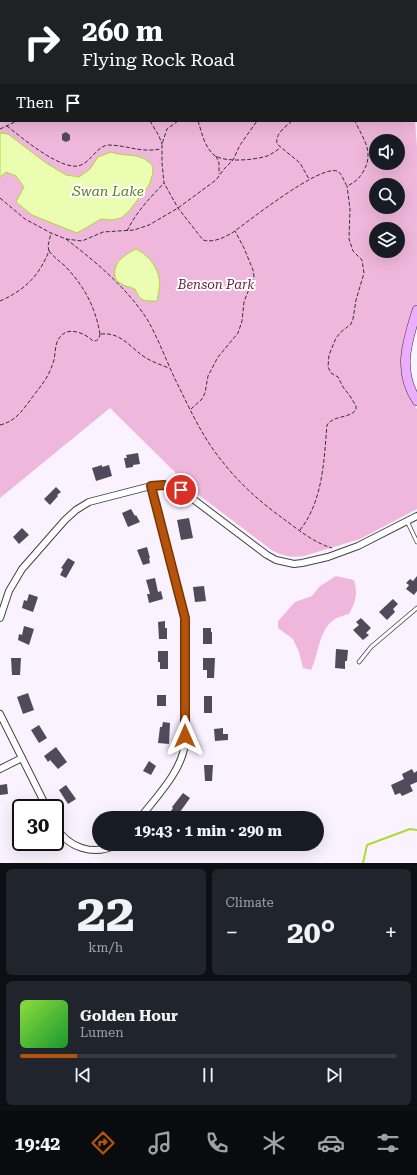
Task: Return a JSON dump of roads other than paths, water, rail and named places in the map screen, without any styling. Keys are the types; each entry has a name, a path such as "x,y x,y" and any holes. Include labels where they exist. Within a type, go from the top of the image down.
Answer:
{"street":[{"path":"417,310 408,342 405,364 407,380 417,402"},
{"path":"0,618 9,591 17,576 28,561 70,514 89,502 151,486 164,485 181,490 267,555 285,562 302,563 345,551 417,516"},
{"path":"145,811 177,768 182,757 185,743 185,618 151,486"},
{"path":"0,714 42,799"},
{"path":"0,769 22,758"},
{"path":"64,837 78,847 92,850"}],"lane":[{"path":"407,521 417,542"},
{"path":"360,662 371,647 417,608"}],"water":[{"name":"Swan Lake","path":"0,133 8,134 46,163 66,175 79,177 90,169 98,157 111,152 142,158 152,165 153,173 149,185 129,211 121,218 112,220 101,219 77,233 32,215 16,202 24,187 16,176 6,172 0,177"},
{"path":"136,249 151,261 156,269 160,281 157,301 141,299 135,289 125,286 116,279 115,270 118,262 128,253"}],"waterway":[{"path":"363,863 367,845 410,829 417,830"}],"park label":[{"name":"Benson Park","path":"216,284"}]}
